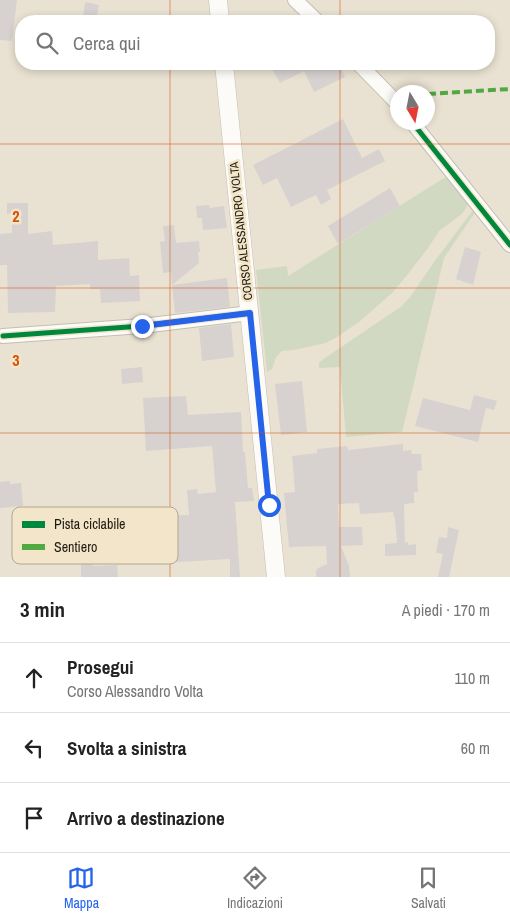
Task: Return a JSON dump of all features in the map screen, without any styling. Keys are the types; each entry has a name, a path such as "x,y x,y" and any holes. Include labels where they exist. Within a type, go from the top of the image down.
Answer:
{"main road":[{"path":"218,0 219,15"},
{"name":"CORSO ALESSANDRO VOLTA","path":"225,70 276,577"}],"street":[{"path":"295,0 311,15"},
{"path":"365,70 390,96"},
{"path":"418,130 510,246"},
{"path":"3,336 142,326 250,313"}],"green space":[{"path":"449,175 469,203 462,214 439,231 428,248 392,293 359,322 326,343 282,351 276,357 272,369 267,372 256,270 287,266 288,276"},
{"path":"474,209 476,211 444,258 402,432 346,437 340,367 319,368 319,363 402,306"}],"building":[{"path":"0,0 17,0 12,41 0,40"},
{"path":"85,2 99,5 97,15 83,15"},
{"path":"272,70 342,70 345,77 314,92 304,71 280,83"},
{"path":"343,119 362,158 379,149 385,161 327,190 331,199 321,205 316,195 291,207 277,178 263,185 253,165"},
{"path":"390,188 400,206 338,244 328,226"},
{"path":"7,203 28,203 28,234 52,231 53,245 98,241 98,260 129,258 130,276 139,275 140,301 101,303 100,289 90,289 90,284 56,286 55,312 8,313 7,265 0,265 0,234 12,233 12,213 7,214"},
{"path":"209,205 210,208 224,206 227,228 203,230 202,218 197,218 196,206"},
{"path":"174,225 176,243 199,241 200,252 198,252 199,263 172,285 171,272 163,273 160,242 165,241 163,226"},
{"path":"465,247 481,252 473,285 456,279"},
{"path":"227,278 230,307 175,313 172,285"},
{"path":"231,324 234,357 202,361 199,328"},
{"path":"142,367 143,382 122,384 121,369"},
{"path":"302,381 307,432 281,435 275,384"},
{"path":"474,395 497,401 494,410 486,408 478,442 415,426 423,398 470,410"},
{"path":"186,396 188,415 241,412 243,452 245,452 248,488 252,488 254,501 235,502 240,577 230,577 230,559 178,562 178,515 189,515 187,490 197,489 198,494 216,492 212,446 146,451 143,398"},
{"path":"403,444 403,451 411,450 412,454 421,454 422,470 417,471 418,492 414,492 414,503 404,504 405,543 408,542 408,545 416,544 416,555 385,556 385,544 397,543 393,512 360,514 359,503 338,504 339,527 362,527 363,545 341,546 349,566 350,577 316,577 318,568 327,564 326,546 289,547 284,493 295,492 292,456 317,453 317,449 347,446 348,450"},
{"path":"10,481 10,484 21,483 23,506 0,508 0,482"},
{"path":"448,527 459,530 449,577 438,577 443,554 436,553 439,537 447,538"},
{"path":"81,564 93,564 93,566 117,565 118,577 81,577"}],"marked path":[{"path":"435,94 510,89"}],"cycle path":[{"path":"418,130 510,245"},
{"path":"3,336 142,326 250,313"}],"route":[{"path":"142,326 250,313 269,505"}]}
